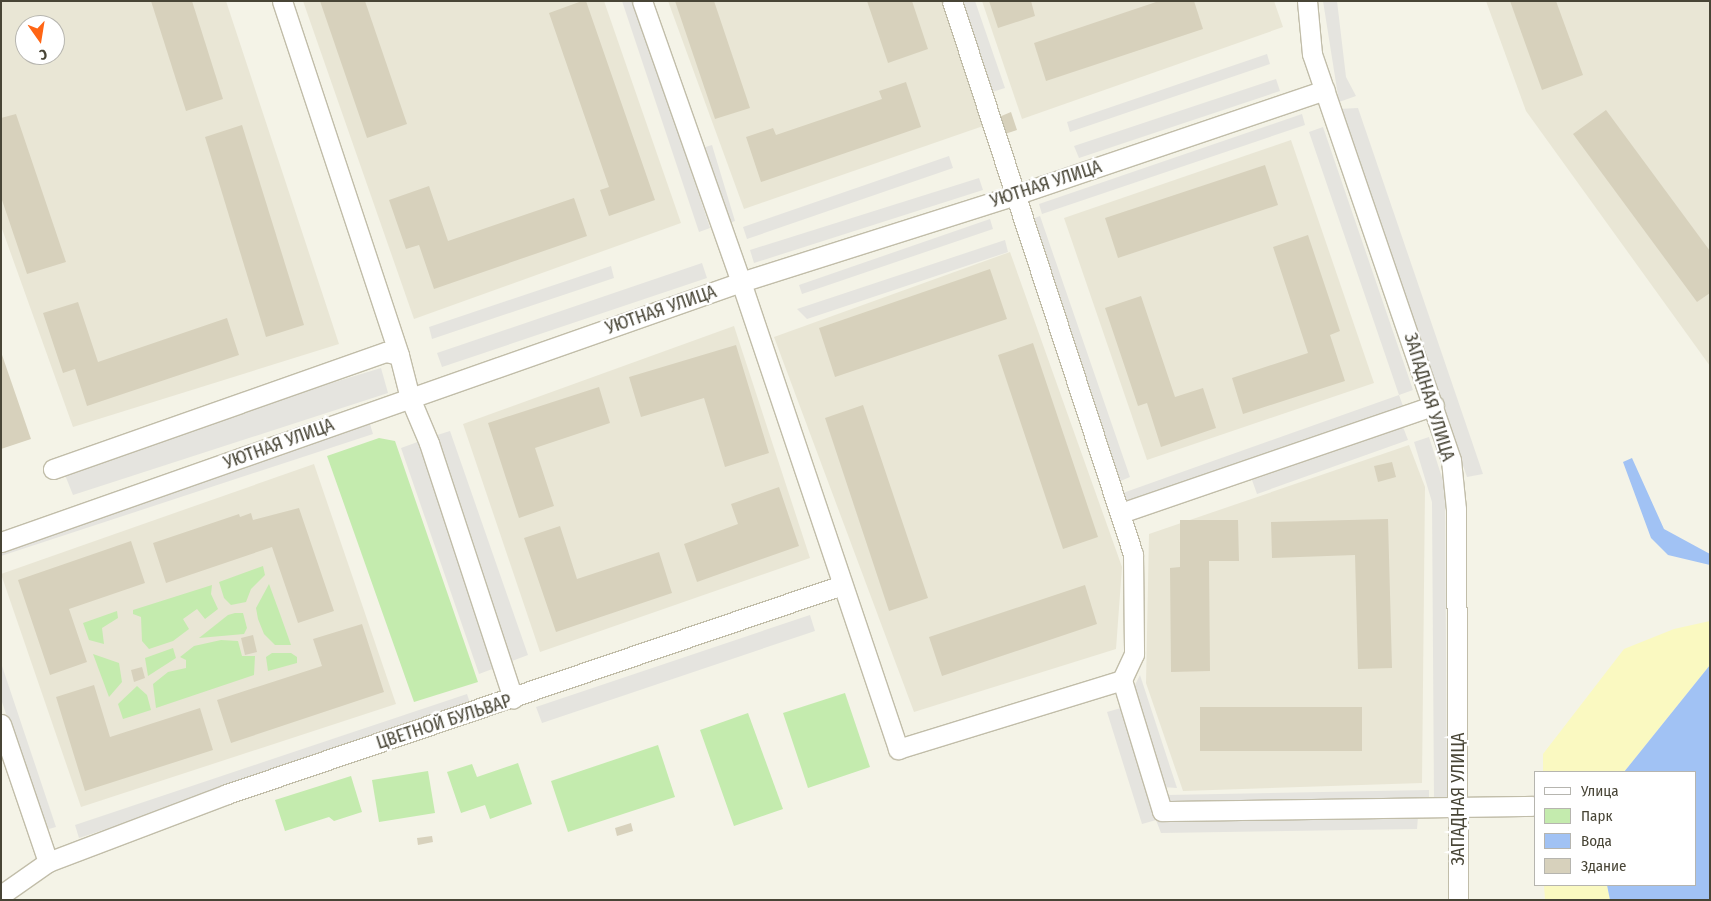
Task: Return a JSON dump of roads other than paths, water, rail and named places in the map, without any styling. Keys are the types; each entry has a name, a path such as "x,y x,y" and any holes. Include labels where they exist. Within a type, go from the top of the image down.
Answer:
{"street":[{"path":"282,1 399,355 410,398 429,442 513,699"},
{"path":"642,1 742,282 898,749 1122,680"},
{"path":"952,1 1133,554 1134,654 1122,680 1162,811 1532,806"},
{"name":"ЗАПАДНАЯ УЛИЦА","path":"1307,1 1312,54 1434,405 1451,460 1456,509 1458,900"},
{"name":"УЮТНАЯ УЛИЦА","path":"1,542 742,282 1014,195 1325,90"},
{"path":"53,469 386,352 399,355"},
{"path":"1121,513 1434,405"},
{"name":"ЦВЕТНОЙ БУЛЬВАР","path":"1,895 48,862 227,794 513,699 842,585"},
{"path":"1,724 48,862"}],"water":[{"path":"1632,458 1664,529 1710,554 1710,565 1668,555 1651,538 1623,462"},
{"path":"1710,665 1710,900 1610,900 1607,886 1696,886 1696,771 1625,771"}]}
